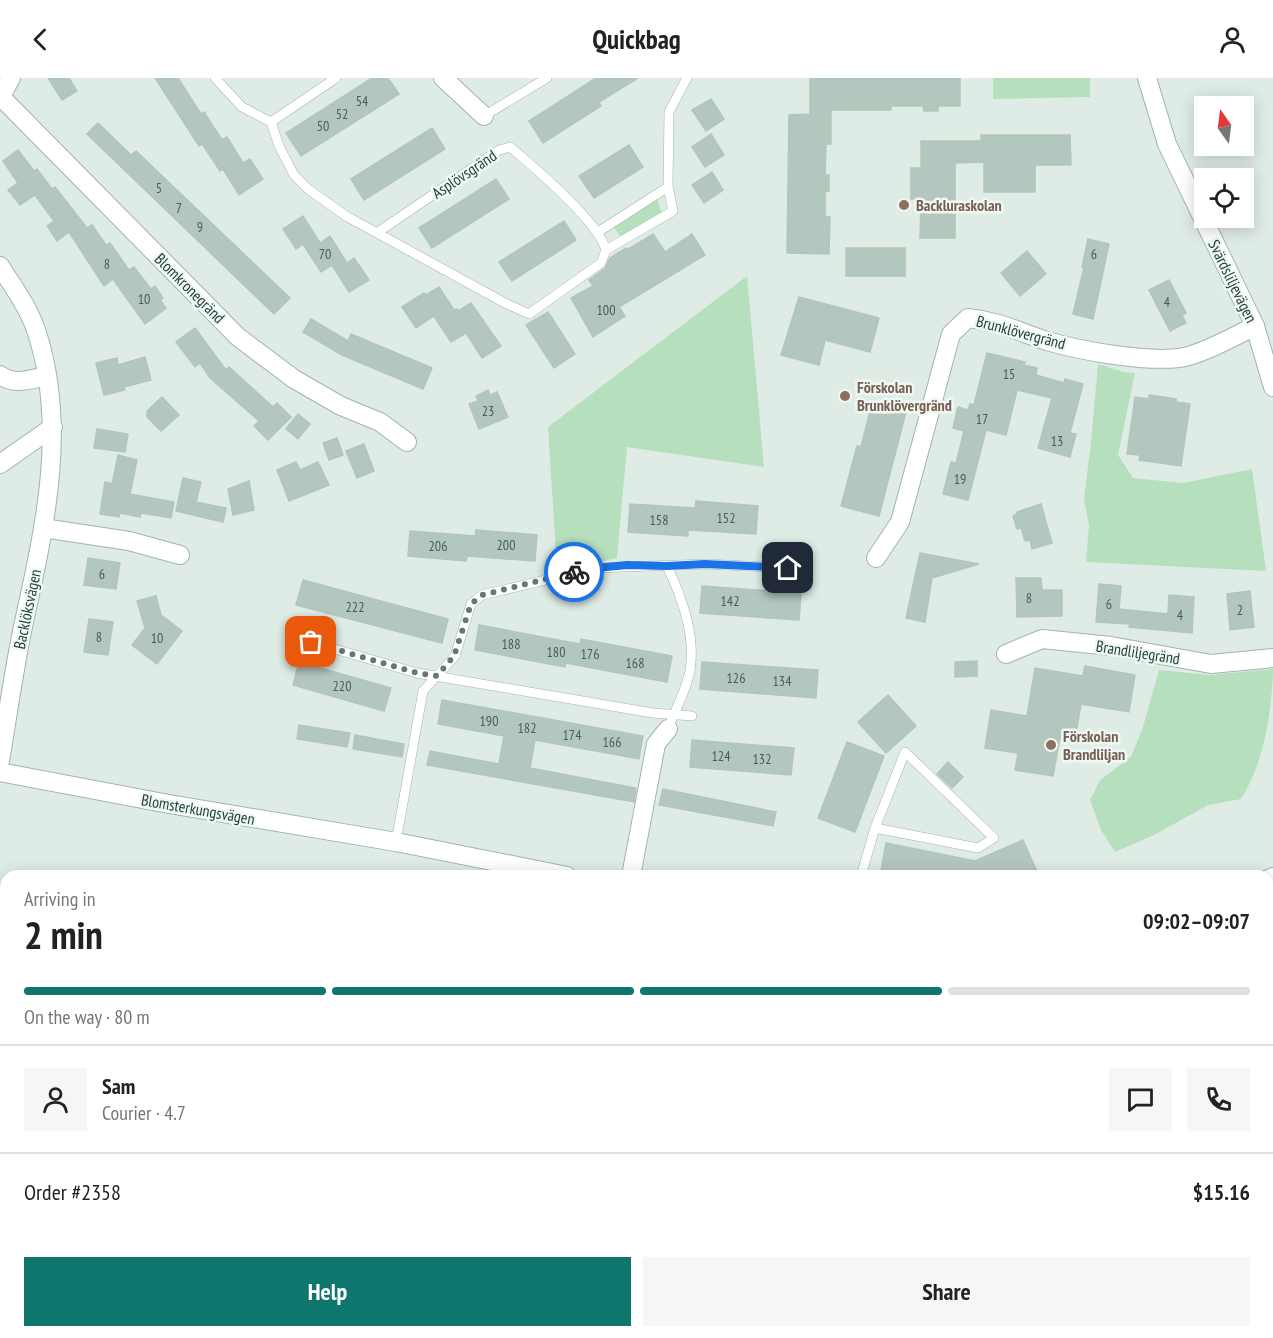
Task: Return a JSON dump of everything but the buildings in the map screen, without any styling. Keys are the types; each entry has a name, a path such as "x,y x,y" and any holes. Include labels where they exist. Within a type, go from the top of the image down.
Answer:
{"street":[{"path":"1,97 11,78"},
{"path":"443,78 484,116"},
{"name":"Svärdsliljevägen","path":"1147,78 1167,144 1255,326 1273,387"},
{"name":"Blomkronegränd","path":"1,97 238,337 294,379 341,406 380,422 407,442"},
{"name":"Backlöksvägen","path":"0,267 26,308 36,329 47,376 53,427 43,528 14,673 0,761"},
{"name":"Brunklövergränd","path":"876,558 900,522 951,334 968,318 991,320 1049,341 1126,357 1180,358 1225,342 1255,326"},
{"path":"0,375 7,381 47,376"},
{"path":"0,464 53,427"},
{"path":"43,528 129,541 180,555"},
{"name":"Brandliljegränd","path":"1006,654 1042,639 1111,646 1211,664 1273,658"},
{"path":"632,870 656,744 671,722"},
{"name":"Blomsterkungsvägen","path":"0,772 106,793 396,842 537,870"}],"lane":[{"path":"215,78 242,107 271,122 279,146 294,175 308,189 346,216 529,314 601,263 606,250 673,211 668,187 669,112 687,78"},
{"path":"271,122 336,78"},
{"path":"484,116 547,78"},
{"name":"Asplövsgränd","path":"378,232 499,150 510,147 537,169 598,232 606,250"},
{"path":"598,232 668,187"},
{"path":"396,842 423,691 454,656 471,604 482,595 596,568 627,565 705,564 788,568"},
{"path":"667,566 677,587 690,639 690,670 671,722"},
{"path":"290,636 417,673 653,713 671,722 692,716"},
{"path":"863,870 875,828 905,752 994,838 978,848 875,828"}],"green space":[{"path":"993,78 1090,78 1090,97 993,99"},
{"path":"656,195 663,217 624,241 611,224"},
{"path":"747,276 764,467 627,447 617,558 557,571 548,427"},
{"path":"1098,364 1135,373 1118,455 1133,478 1183,483 1252,469 1266,571 1086,562 1089,526 1084,499"},
{"path":"1273,669 1271,702 1261,753 1241,799 1208,805 1154,835 1115,852 1101,830 1090,800 1100,780 1131,757 1143,727 1159,670 1210,675"}],"way so far":[{"path":"311,642 417,673 437,676 454,656 471,604 482,595 574,572"}],"place":[{"name":"Backluraskolan","path":"904,205"},
{"name":"Förskolan Brunklövergränd","path":"845,396"},
{"name":"Förskolan Brandliljan","path":"1051,745"}],"route":[{"path":"574,572 627,565 705,564 788,568"}]}
